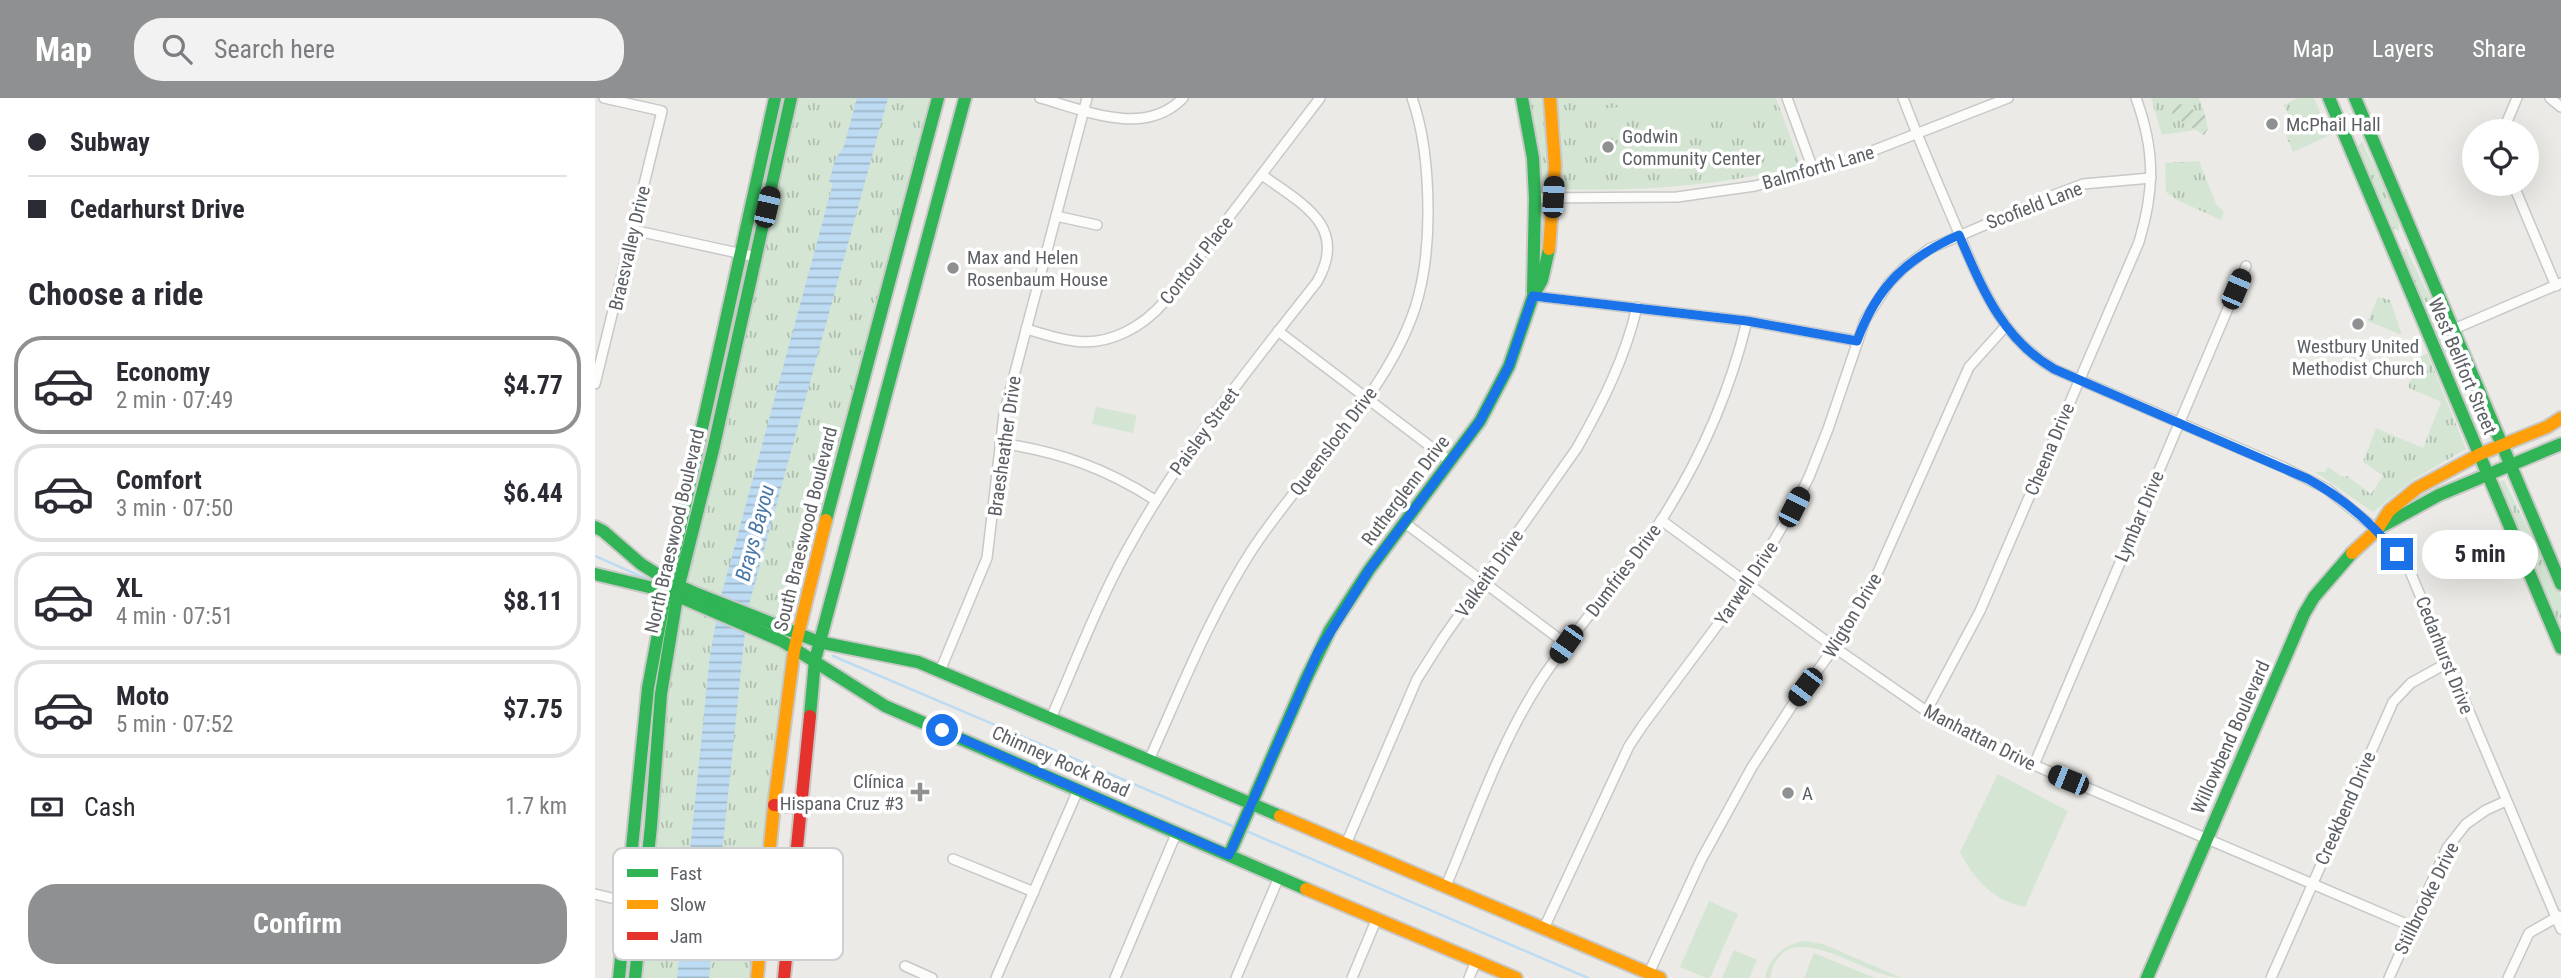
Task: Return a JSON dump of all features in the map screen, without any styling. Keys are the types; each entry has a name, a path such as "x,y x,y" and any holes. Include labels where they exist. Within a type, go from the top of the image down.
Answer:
{"main road":[{"name":"North Braeswood Boulevard","path":"648,848 673,588 706,408 775,98"},
{"name":"North Braeswood Boulevard","path":"633,848 648,688 721,412 791,98"},
{"name":"South Braeswood Boulevard","path":"770,848 794,651 938,98"},
{"path":"797,848 818,642 965,98"},
{"name":"Rutherglenn Drive","path":"1522,98 1532,158 1535,198 1533,296"},
{"name":"Rutherglenn Drive","path":"1232,849 1318,652 1348,601 1480,421 1505,375 1533,296 1542,280 1549,248 1554,134 1550,98"},
{"name":"West Bellfort Street","path":"2329,98 2561,648"},
{"name":"West Bellfort Street","path":"2355,98 2561,584"},
{"path":"2348,140 2370,131"},
{"path":"2390,244 2413,235"},
{"path":"897,255 922,261"},
{"path":"706,408 721,412"},
{"name":"Willowbend Boulevard","path":"2147,978 2304,614 2331,575 2377,530 2389,511 2417,488 2480,454 2547,427 2561,418"},
{"path":"850,428 875,435"},
{"name":"Willowbend Boulevard","path":"2377,530 2439,495 2561,444"},
{"name":"Chimney Rock Road","path":"595,527 673,588 783,636 794,651 815,660 885,706 1177,834 1232,849 1279,877 1516,978"},
{"name":"Chimney Rock Road","path":"595,574 673,588"},
{"name":"Chimney Rock Road","path":"783,636 799,633 818,642 918,662 1654,975"},
{"path":"774,805 801,807"},
{"name":"North Braeswood Boulevard","path":"619,978 621,960"},
{"name":"North Braeswood Boulevard","path":"635,978 637,960"},
{"name":"South Braeswood Boulevard","path":"757,978 759,960"},
{"path":"784,978 786,960"}],"street":[{"name":"Braesvalley Drive","path":"595,384 662,111 604,98"},
{"path":"1040,98 1114,118 1139,119 1161,114 1183,98"},
{"name":"Braesheather Drive","path":"940,671 987,558 1004,414 1087,98"},
{"name":"Contour Place","path":"1025,329 1075,341 1092,341 1121,334 1146,321 1320,98"},
{"name":"Queensloch Drive","path":"1149,760 1240,570 1273,519 1366,399 1403,336 1414,309 1426,260 1428,178 1412,98"},
{"path":"1787,98 1814,172"},
{"path":"1903,98 1959,235"},
{"name":"Balmforth Lane","path":"1535,198 1677,197 1755,186 1814,172 1917,135 2008,98"},
{"name":"Cheena Drive","path":"1926,712 1980,611 2139,242 2148,212 2151,154 2136,98"},
{"path":"2508,119 2517,98"},
{"path":"2550,98 2561,107"},
{"name":"Paisley Street","path":"1051,718 1112,579 1156,500 1207,424 1324,270 1328,246 1322,223 1262,175"},
{"name":"Scofield Lane","path":"1959,235 2083,184 2151,178"},
{"path":"2454,329 2559,284 2519,196"},
{"path":"1056,215 1097,225"},
{"path":"633,230 755,257"},
{"name":"Cedarhurst Drive","path":"1959,235 1985,295 2005,327 2040,361 2308,479 2347,503 2377,530 2409,569 2506,801 2559,916 2561,929"},
{"name":"Yarwell Drive","path":"1544,928 1629,746 1748,584 1809,477 1857,341 1875,301 1905,267 1929,249 1959,235"},
{"name":"Lymbar Drive","path":"2033,765 2246,266"},
{"path":"1533,296 1747,321 1857,341"},
{"name":"Valkeith Drive","path":"1346,844 1417,679 1577,448 1621,361 1637,307"},
{"name":"Dumfries Drive","path":"1445,886 1516,725 1541,680 1661,520 1697,457 1718,413 1739,355 1747,321"},
{"name":"Wigton Drive","path":"1654,975 1701,860 1732,802 1793,704 1835,647 1864,601 1885,560 1962,380 1979,354 2005,327"},
{"path":"1278,331 1451,462"},
{"path":"1000,443 1031,447 1080,461 1126,482 1156,500"},
{"name":"Manhattan Drive","path":"1661,520 1926,712 2033,765 2411,926"},
{"path":"1405,523 1566,644"},
{"name":"Creekbend Drive","path":"2271,978 2393,702 2411,682 2447,663"},
{"path":"996,978 1078,790"},
{"name":"Stillbrooke Drive","path":"2389,978 2447,848 2455,836 2478,815 2506,801"},
{"path":"1115,978 1177,834"},
{"path":"953,859 1034,892"},
{"path":"1236,978 1279,877"},
{"path":"595,894 613,898"},
{"path":"2508,978 2529,933 2559,916"},
{"path":"1352,978 1377,918"},
{"path":"1469,978 1476,961"},
{"path":"905,966 932,978"}],"green space":[{"path":"798,98 932,98 793,620 783,677 765,848 654,848 676,632 680,630 686,580"},
{"path":"1526,98 1543,98 1551,157 1549,180 1545,190 1540,185"},
{"path":"1556,98 1776,98 1801,166 1683,186 1562,189 1561,131"},
{"path":"1647,98 1744,98 1747,109 1742,117 1649,133"},
{"path":"2151,98 2199,98 2205,115 2169,100 2173,116 2195,130 2162,135"},
{"path":"2297,98 2314,98 2330,135 2293,152 2285,133 2295,129 2284,105"},
{"path":"2169,99 2205,115 2208,129 2204,135 2173,116"},
{"path":"1624,107 1625,128 1597,130 1595,109"},
{"path":"2362,142 2391,199 2399,231 2393,228 2357,147"},
{"path":"2199,161 2216,204 2224,212 2221,220 2175,199 2166,192 2165,163"},
{"path":"2406,249 2452,342 2489,432 2486,439 2401,254"},
{"path":"2378,297 2390,300 2402,335 2368,321"},
{"path":"2427,353 2466,449 2414,479 2373,512 2315,472 2325,472 2328,467 2344,478 2347,476 2371,494 2383,476 2363,462 2376,428 2423,448 2441,402 2409,388 2409,384 2419,358"},
{"path":"1096,407 1137,415 1133,433 1092,424"},
{"path":"2504,480 2561,596 2561,630 2499,482"},
{"path":"1998,774 2068,811 2025,907 2003,900 1986,888 1960,852"},
{"path":"1709,901 1738,914 1710,978 1706,978 1680,967"},
{"path":"1803,941 1823,944 1902,978 1886,975 1808,947 1791,948 1778,958 1770,978 1765,978 1770,964 1778,954"},
{"path":"1734,950 1757,960 1749,978 1722,978"},
{"path":"1814,953 1875,978 1804,978"},
{"path":"642,960 754,960 752,978 640,978"}],"water":[{"name":"Brays Bayou","path":"857,98 888,98 747,612 722,848 690,848 710,655 720,600 833,183 829,182 835,160 844,146"},
{"path":"679,960 711,960 709,978 677,978"}],"waterway":[{"path":"595,556 647,579"},
{"path":"833,656 1237,828"},
{"path":"1244,830 1588,978"}],"traffic: fast":[{"path":"632,848 648,688 666,591 775,98"},
{"path":"649,848 661,694 679,585 713,450 791,98"},
{"path":"826,520 938,98"},
{"path":"810,716 815,660 965,98"},
{"path":"1522,98 1533,158 1533,292"},
{"path":"2329,98 2561,648"},
{"path":"2355,98 2561,584"},
{"path":"1229,855 1330,630 1369,570 1480,421 1509,366 1533,296 1542,280 1549,249"},
{"path":"2377,529 2439,495 2561,444"},
{"path":"595,527 641,564 668,581 695,593 819,642 918,662 1280,816"},
{"path":"2147,978 2304,614 2314,597 2352,553"},
{"path":"595,574 666,591 782,641 885,706 1306,889"},
{"path":"619,978 621,960"},
{"path":"635,978 637,960"}],"traffic: slow":[{"path":"1549,249 1555,166 1550,98"},
{"path":"2352,553 2377,530 2389,511 2417,488 2480,454 2547,427 2561,418"},
{"path":"770,848 794,651 826,520"},
{"path":"1280,816 1660,978"},
{"path":"1306,889 1516,978"},
{"path":"757,978 759,960"}],"traffic: jam":[{"path":"797,848 810,716"},
{"path":"774,805 802,807"},
{"path":"784,978 786,960"}],"place":[{"name":"McPhail Hall","path":"2272,124"},
{"name":"Godwin Community Center","path":"1608,147"},
{"name":"Max and Helen Rosenbaum House","path":"953,268"},
{"name":"Westbury United Methodist Church","path":"2358,324"},
{"name":"Clínica Hispana Cruz #3","path":"920,792"},
{"name":"A","path":"1788,793"}],"route":[{"path":"942,730 1229,855 1318,652 1369,570 1480,421 1509,366 1526,323 1533,296 1747,321 1857,341 1875,301 1889,283 1929,249 1959,235 1990,305 2005,327 2040,361 2327,489 2377,530 2397,554"}]}
